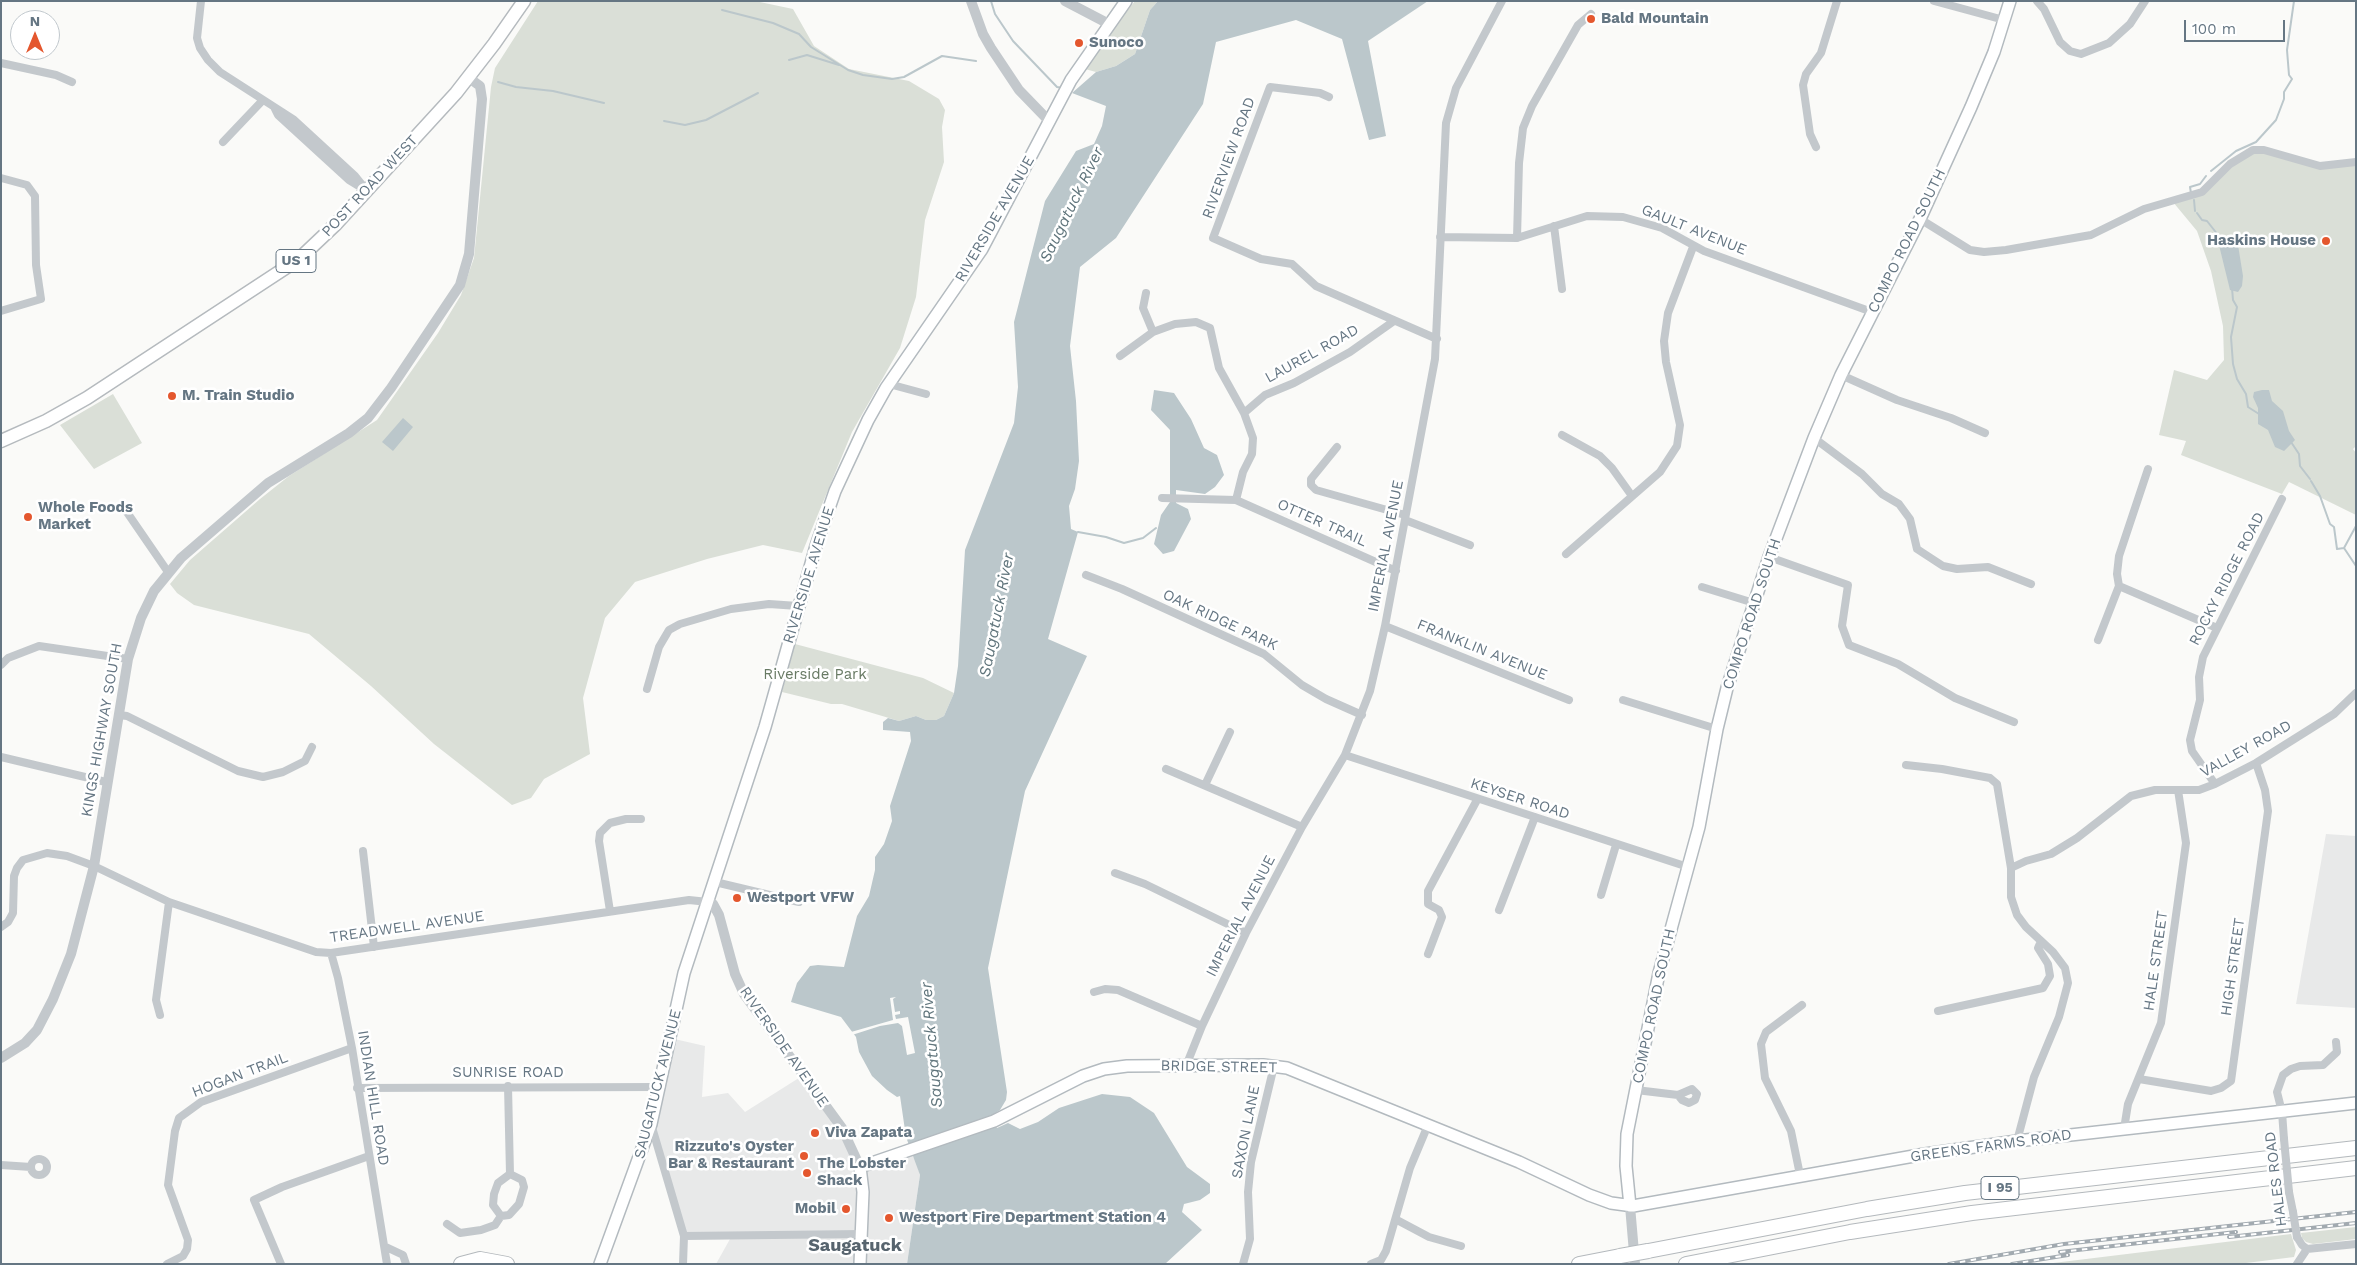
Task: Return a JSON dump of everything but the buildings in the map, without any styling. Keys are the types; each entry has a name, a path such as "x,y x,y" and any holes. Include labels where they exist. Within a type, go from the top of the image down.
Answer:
{"highway":[{"name":"I 95","path":"1579,1264 1844,1213 1965,1193 2356,1148"},
{"name":"I 95","path":"1686,1264 1874,1228 1972,1213 2356,1168"},
{"path":"460,1264 480,1259 507,1264"}],"main road":[{"name":"POST ROAD WEST","path":"1,440 46,421 87,398 283,270 318,242 468,78 524,1"},
{"name":"RIVERSIDE AVENUE","path":"708,902 765,726 816,546 835,491 864,428 889,384 982,249 1066,89 1126,1"},
{"name":"COMPO ROAD SOUTH","path":"1630,1206 1626,1145 1636,1090 1660,966 1699,827 1717,730 1727,688 1769,557 1814,438 1841,375 1920,219 1985,74 2010,1"},
{"name":"SAUGATUCK AVENUE","path":"600,1264 651,1124 684,974 708,902"},
{"name":"BRIDGE STREET","path":"860,1167 910,1152 994,1121 1083,1076 1104,1069 1127,1066 1274,1066 1287,1068 1519,1162 1589,1195 1630,1206"},
{"name":"GREENS FARMS ROAD","path":"1630,1206 1646,1205 1800,1175 2017,1141 2356,1104"},
{"name":"RIVERSIDE AVENUE","path":"860,1167 864,1192 860,1264"}],"street":[{"path":"201,1 197,27 200,48 220,72 275,110 278,116 349,180 366,191"},
{"path":"971,1 983,34 991,48 1019,90 1049,121"},
{"path":"1064,1 1109,24"},
{"name":"IMPERIAL AVENUE","path":"1186,1066 1202,1026 1246,933 1302,828 1345,755 1370,691 1396,571 1432,379 1436,339 1443,143 1450,105 1462,74 1502,1"},
{"path":"1816,147 1810,134 1803,85 1806,74 1821,53 1837,1"},
{"path":"1934,1 2004,20"},
{"path":"2037,1 2044,9 2064,47 2081,54 2109,43 2130,24 2145,1"},
{"path":"1517,238 1519,163 1523,128 1532,106 1578,25 1591,14"},
{"path":"1,63 56,75 72,82"},
{"name":"KINGS HIGHWAY SOUTH","path":"3,1057 25,1043 37,1030 53,999 71,954 94,866 106,782 128,659 147,603 168,572 268,483 365,421 381,402 464,278 468,259 482,99 480,86 468,78"},
{"name":"RIVERVIEW ROAD","path":"1329,97 1320,93 1270,87 1213,238 1261,259 1292,264 1316,286 1394,321"},
{"path":"223,142 262,101"},
{"path":"1920,219 1970,250 1984,252 2006,250 2091,235 2144,209 2202,192 2230,164 2253,150 2264,150 2320,166 2356,162"},
{"path":"1,178 27,185 35,196 36,265 41,298 1,311"},
{"name":"GAULT AVENUE","path":"1440,237 1517,238 1587,216 1614,215 1662,228 1693,247 1872,312"},
{"path":"1554,226 1562,290"},
{"path":"1566,554 1660,472 1677,446 1680,424 1666,362 1664,341 1668,313 1693,247"},
{"path":"1146,293 1143,308 1153,332"},
{"path":"1120,356 1153,332 1191,321 1201,323 1210,328 1219,368 1244,414 1253,438 1252,454 1243,472 1236,500"},
{"path":"1394,321 1436,339"},
{"name":"LAUREL ROAD","path":"1244,414 1265,395 1294,383 1350,352 1394,321"},
{"path":"1841,375 1920,409 1950,418 1985,433"},
{"path":"889,384 926,394"},
{"path":"1562,435 1600,456 1632,496"},
{"path":"1814,438 1862,474 1882,494 1899,504 1910,519 1917,549 1944,566 1957,569 1988,567 2031,584"},
{"path":"1337,447 1311,479 1310,485 1316,490 1405,517 1470,546"},
{"path":"2098,640 2119,586 2117,574 2119,556 2148,469"},
{"name":"OTTER TRAIL","path":"1164,498 1236,500 1396,571"},
{"name":"ROCKY RIDGE ROAD","path":"2215,784 2192,751 2190,740 2200,700 2199,677 2203,657 2282,499"},
{"path":"122,505 168,572"},
{"path":"1769,557 1848,585 1842,626 1849,644 1898,664 1955,698 2014,722"},
{"name":"OAK RIDGE PARK","path":"1086,575 1122,589 1264,654 1302,684 1326,699 1362,715"},
{"path":"2119,586 2217,628"},
{"path":"1702,587 1754,603"},
{"path":"647,689 659,647 669,630 680,624 731,609 769,604 798,606"},
{"name":"FRANKLIN AVENUE","path":"1385,626 1570,700"},
{"path":"1,665 8,658 39,646 128,659"},
{"name":"VALLEY ROAD","path":"2011,868 2026,861 2052,854 2077,838 2131,796 2156,790 2200,790 2215,784 2256,763 2334,714 2356,693"},
{"path":"1623,700 1717,730"},
{"path":"119,715 127,716 238,771 262,777 283,772 305,761 312,747"},
{"path":"1205,785 1230,732"},
{"name":"KEYSER ROAD","path":"1345,755 1477,800 1688,867"},
{"path":"1,757 106,782"},
{"name":"HIGH STREET","path":"2139,1079 2211,1091 2221,1088 2231,1081 2268,811 2265,790 2256,763"},
{"path":"1906,766 1942,769 1990,778 1997,784 2011,868 2011,897 2017,915 2065,968 2068,983 2059,1016 2034,1077 2017,1141"},
{"path":"1166,768 1302,828"},
{"name":"HALE STREET","path":"2124,1129 2126,1109 2161,1023 2186,843 2178,790"},
{"path":"1428,954 1442,918 1438,910 1428,904 1428,891 1477,800"},
{"path":"1499,910 1535,817"},
{"path":"610,911 599,841 600,833 610,823 626,819 641,819"},
{"path":"1601,896 1616,845"},
{"path":"364,851 374,947"},
{"name":"TREADWELL AVENUE","path":"1,927 8,922 13,913 14,876 23,860 47,853 67,856 94,866 169,902 316,952 331,953 689,900 708,902"},
{"path":"1115,873 1145,884 1246,933"},
{"path":"716,882 799,902"},
{"path":"160,1015 156,1000 169,902"},
{"name":"RIVERSIDE AVENUE","path":"708,902 713,904 720,915 735,974 744,994 842,1128 860,1167"},
{"path":"1938,1011 2043,988 2050,976 2048,964 2038,948 2041,941"},
{"name":"INDIAN HILL ROAD","path":"331,953 352,1048 368,1156 386,1247 387,1264"},
{"path":"1094,992 1105,989 1118,990 1202,1026"},
{"path":"1800,1175 1791,1131 1765,1078 1761,1044 1766,1032 1802,1005"},
{"name":"HALES ROAD","path":"2307,1249 2297,1237 2290,1192 2282,1112 2277,1092 2282,1075 2300,1066 2323,1065 2337,1052 2336,1042"},
{"name":"HOGAN TRAIL","path":"167,1264 183,1256 187,1249 188,1240 168,1185 174,1131 179,1118 201,1102 352,1048"},
{"name":"SAXON LANE","path":"1243,1264 1250,1240 1248,1192 1251,1162 1274,1066"},
{"path":"508,1086 510,1174"},
{"name":"SUNRISE ROAD","path":"357,1088 658,1087"},
{"path":"1636,1090 1678,1095"},
{"path":"651,1124 684,1236 683,1264"},
{"path":"1371,1264 1381,1260 1386,1251 1410,1168 1428,1125"},
{"path":"281,1264 254,1200 282,1187 368,1156"},
{"path":"1,1165 31,1167"},
{"path":"501,1216 509,1215 519,1204 523,1196 522,1180 510,1174"},
{"path":"501,1216 493,1205 494,1194 498,1183 510,1174"},
{"name":"COMPO ROAD SOUTH","path":"1630,1206 1635,1264"},
{"path":"447,1224 460,1233 482,1230 495,1226 501,1216"},
{"path":"1396,1220 1429,1237 1461,1246"},
{"path":"684,1236 862,1234"},
{"path":"2297,1264 2307,1249 2356,1244"},
{"path":"386,1247 403,1255 406,1264"}],"shaded area":[{"path":"2326,834 2356,836 2356,1008 2296,1004"},
{"path":"670,1038 705,1046 702,1097 728,1093 745,1112 802,1076 830,1111 860,1167 910,1152 916,1161 920,1175 907,1264 716,1264 730,1239 684,1236 651,1124"}],"green space":[{"path":"538,1 755,1 793,9 814,46 849,69 909,81 939,99 945,110 942,127 944,162 925,220 916,297 900,348 852,432 802,553 763,545 707,559 635,582 605,618 583,698 590,754 544,779 531,798 512,805 434,744 371,686 309,634 194,605 177,593 170,584 190,560 289,476 377,420 438,333 461,295 474,258 491,87 495,68"},
{"path":"1135,1 1158,1 1150,10 1135,54 1116,66 1096,72 1085,69 1106,37"},
{"path":"2253,150 2320,166 2356,162 2356,446 2353,449 2356,453 2356,515 2289,482 2282,494 2181,455 2186,441 2159,435 2174,370 2207,380 2224,360 2223,326 2211,271 2197,231 2173,202 2210,187 2230,164"},
{"path":"113,394 142,443 94,469 60,425"},
{"name":"Riverside Park","path":"795,644 923,678 954,693 944,716 936,720 926,720 916,716 899,721 842,704 831,704 782,692"},
{"path":"2356,1227 2356,1239 2313,1244 2306,1242 2302,1238 2301,1233"},
{"path":"2291,1234 2296,1250 2294,1257 2238,1264 2045,1264"}],"water":[{"name":"Saugatuck River","path":"1158,1 1428,1 1368,41 1386,136 1369,140 1342,39 1296,20 1216,42 1203,104 1116,238 1080,267 1070,346 1076,401 1079,461 1075,489 1069,506 1071,529 1078,532 1048,639 1087,656 1025,791 988,968 1007,1092 1006,1100 1000,1110 991,1116 997,1128 1008,1123 1020,1129 1038,1122 1059,1108 1102,1094 1130,1097 1154,1113 1187,1167 1210,1184 1210,1193 1200,1200 1184,1204 1182,1212 1202,1230 1165,1264 907,1264 920,1175 906,1137 900,1096 897,1097 887,1090 872,1076 859,1052 856,1037 841,1017 791,1002 797,983 810,966 844,967 857,916 869,896 875,870 875,857 884,844 892,821 890,806 911,741 910,732 883,730 883,722 888,718 899,721 916,716 926,720 936,720 944,716 954,693 958,666 965,550 1014,423 1018,387 1014,322 1045,201 1076,151 1094,144 1102,126 1106,106 1072,93 1096,72 1116,66 1135,54 1150,10"},
{"path":"2220,238 2234,238 2238,245 2243,276 2242,286 2238,292 2230,290 2218,241"},
{"path":"1154,390 1174,393 1191,419 1204,448 1217,455 1224,475 1215,487 1205,494 1176,490 1176,503 1188,509 1191,519 1174,551 1163,554 1154,544 1161,515 1170,502 1170,430 1151,410"},
{"path":"2269,390 2272,401 2283,411 2289,431 2295,440 2284,451 2275,447 2268,430 2258,424 2258,408 2253,397 2254,392"},
{"path":"403,418 413,427 393,451 382,442"}],"pier":[{"path":"896,997 893,999 895,1012 900,1011 900,1014 895,1015 896,1019 908,1017 915,1053 907,1055 902,1026 898,1023 880,1026 852,1035 851,1032 893,1020 890,998"}],"waterway":[{"path":"991,1 995,14 1013,41 1057,87 1063,88"},
{"path":"2211,171 2236,151 2256,142 2276,120 2284,99 2284,92 2292,79 2289,75 2287,50 2294,1"},
{"path":"722,10 773,23 799,34 811,47 848,70 863,75 892,79 904,77 942,56 976,61"},
{"path":"789,60 807,55 839,65"},
{"path":"498,82 516,87 553,91 604,103"},
{"path":"664,121 685,125 706,120 758,93"},
{"path":"2191,193 2190,187 2200,184 2206,176"},
{"path":"2194,200 2195,211"},
{"path":"2197,213 2202,220 2207,221 2222,240"},
{"path":"2232,288 2233,300 2237,307 2231,337 2233,364 2237,379 2246,394 2248,407 2259,414"},
{"path":"2291,442 2299,454 2300,466 2310,479"},
{"path":"2311,481 2320,496 2330,524 2334,527 2337,549 2344,548"},
{"path":"2356,526 2344,548 2356,566"},
{"path":"1078,532 1106,537 1124,543 1143,538 1156,528"}],"railway":[{"path":"1949,1264 2064,1244 2356,1212"},
{"path":"2229,1237 2356,1223"},
{"path":"2060,1252 2236,1232"},
{"path":"2012,1264 2068,1255"}],"place":[{"name":"Bald Mountain","path":"1591,19"},
{"name":"Sunoco","path":"1079,43"},
{"name":"Haskins House","path":"2326,241"},
{"name":"M. Train Studio","path":"172,396"},
{"name":"Whole Foods Market","path":"28,517"},
{"name":"Westport VFW","path":"737,898"},
{"name":"Viva Zapata","path":"815,1133"},
{"name":"Rizzuto's Oyster Bar & Restaurant","path":"804,1156"},
{"name":"The Lobster Shack","path":"807,1173"},
{"name":"Mobil","path":"846,1209"},
{"name":"Westport Fire Department Station 4","path":"889,1218"}],"district":[{"name":"Saugatuck","path":"855,1246"}]}
